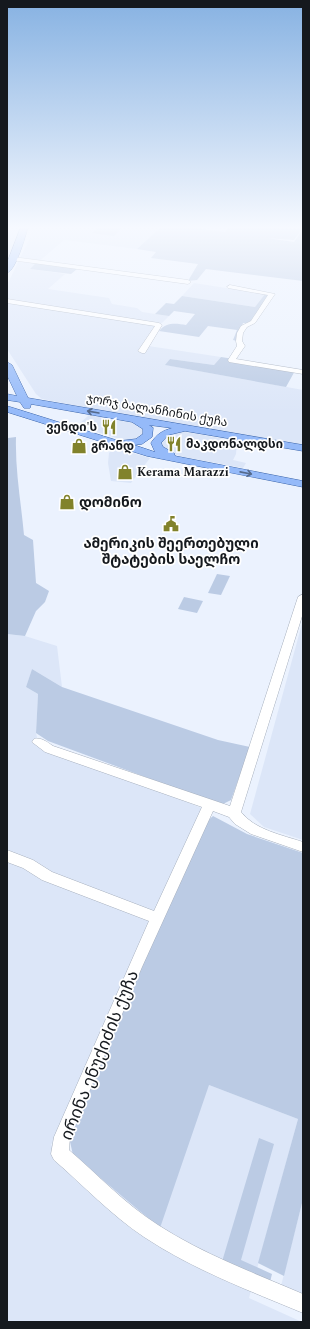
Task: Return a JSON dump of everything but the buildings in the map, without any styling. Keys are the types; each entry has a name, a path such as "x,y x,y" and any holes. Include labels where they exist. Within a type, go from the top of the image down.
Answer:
{"main road":[{"path":"7,384 9,369"},
{"path":"7,402 36,402 20,376 9,369"},
{"path":"9,369 26,403 30,416"},
{"path":"7,397 26,403"},
{"name":"ჯორჯ ბალანჩინის ქუჩა","path":"36,402 303,448"},
{"path":"7,409 135,449 180,460 303,484"},
{"path":"111,441 132,443 141,441 148,435 148,428 131,419"},
{"path":"180,460 162,452 158,449 156,443 165,433 189,429"}],"street":[{"path":"237,289 272,294 253,322 244,326 240,333 239,341 241,346 232,360 303,372"},
{"path":"7,301 159,325 142,351"},
{"path":"234,813 303,597"},
{"path":"38,742 49,749 234,813 239,822 248,828 303,847"},
{"name":"ირინა ენუქიძის ქუჩა","path":"210,804 157,918 62,1136 60,1154 120,1206 164,1239 216,1266 303,1304"},
{"path":"7,856 28,864 47,876 157,918"}],"shaded area":[{"path":"7,289 48,289 109,298 112,304 137,308 142,312 169,316 162,323 159,323 142,345 221,357 214,365 170,359 166,365 303,390 303,445 134,417 42,399 36,394 7,349"},
{"path":"188,289 233,289 265,294 255,307 182,296"},
{"path":"265,294 269,294 250,323 243,323 237,341 233,340 237,330 208,326 199,337 159,331 168,325 186,325 195,314 174,311 169,316 155,314 166,303 174,304 182,296 255,307"},
{"path":"221,357 296,369 286,387 165,365 170,359 214,365"},
{"path":"89,415 133,423 142,427 145,433 134,440 123,440 77,426"},
{"path":"180,431 237,441 236,454 233,460 246,463 243,468 184,457 166,452 158,447 165,434"},
{"path":"16,437 17,474 24,535 33,540 36,583 49,591 45,602 36,611 25,636 7,634 7,442 8,438"},
{"name":"Kerama Marazzi","path":"114,448 150,458 131,483 111,481 108,463 109,453"},
{"path":"217,574 230,576 221,595 208,593"},
{"path":"184,597 203,601 197,613 178,609"},
{"path":"303,620 303,840 264,827 250,814"},
{"path":"7,634 25,636 57,646 62,687 32,669 26,687 38,694 36,733 38,742 204,809 51,1145 73,1155 209,1085 298,1119 249,1298 302,1322 7,1322"},
{"path":"32,669 62,687 218,740 250,747 231,800 221,805 48,741 36,733 38,694 26,687"},
{"path":"213,816 247,834 303,853 303,1199 284,1276 258,1263 298,1119 209,1085 160,1228 73,1155 69,1137 149,944 203,825"},
{"path":"259,1138 274,1144 241,1260 272,1274 269,1286 221,1265"},
{"path":"303,1199 303,1300 280,1290"}],"place":[{"name":"ვენდი'ს","path":"109,427"},
{"name":"მაკდონალდსი","path":"174,444"},
{"name":"გრანდ","path":"79,446"},
{"name":"Kerama Marazzi","path":"125,472"},
{"name":"დომინო","path":"67,502"},
{"name":"ამერიკის შეერთებული შტატების საელჩო","path":"171,524"}]}
